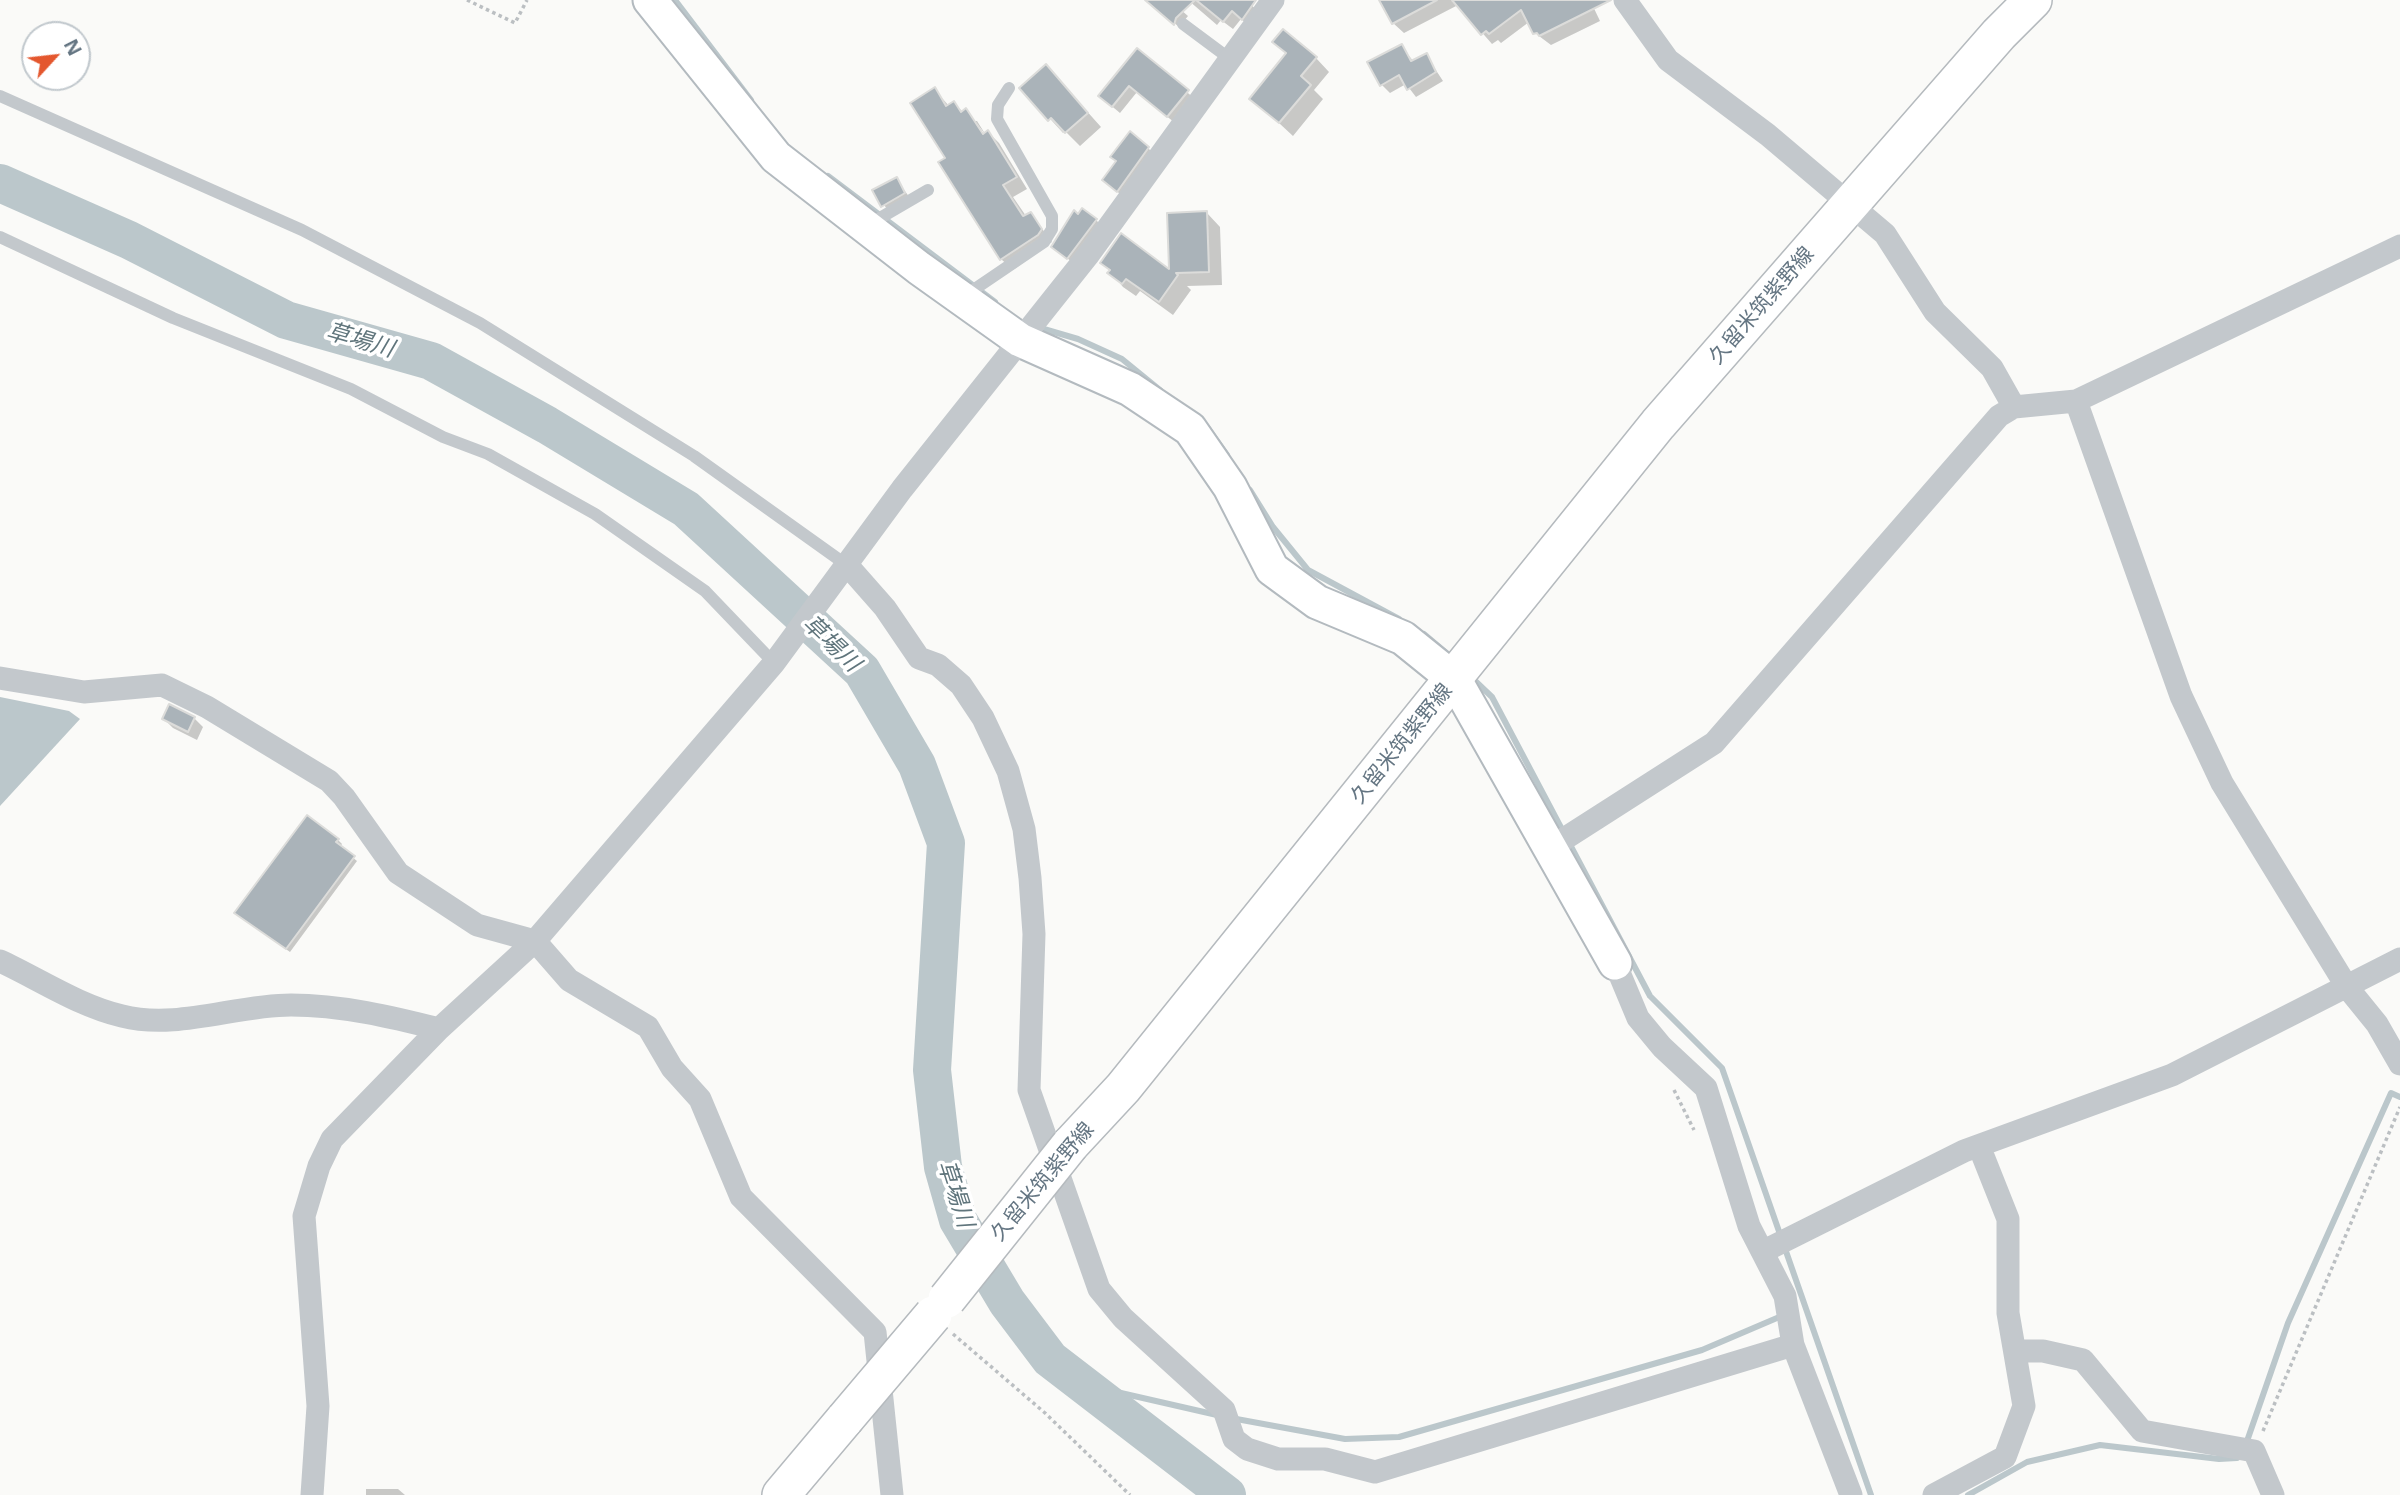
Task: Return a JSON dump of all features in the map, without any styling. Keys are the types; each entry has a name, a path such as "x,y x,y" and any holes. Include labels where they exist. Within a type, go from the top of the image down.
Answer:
{"main road":[{"name":"久留米筑紫野線","path":"781,1495 940,1307 1070,1145 1123,1088 1455,680 1658,424 1999,34 2033,0"}],"street":[{"path":"650,0 776,157 961,299 1020,340 1130,390 1190,429 1230,487 1272,569 1317,602 1403,638 1455,680 1615,962 1639,1018 1662,1047 1706,1088 1749,1226 1785,1296 1793,1345 1851,1495"},
{"path":"312,1495 318,1406 304,1216 318,1166 332,1139 439,1028 534,941 777,660 902,489 1089,254 1273,0"},
{"path":"1625,0 1668,60 1768,135 1885,233 1935,312 1992,368 2014,407"},
{"path":"1550,848 1714,743 1999,416 2014,407 2076,401 2400,246"},
{"path":"2076,401 2181,696 2222,783 2347,987 2377,1024 2400,1064"},
{"path":"844,571 885,608 919,658 938,665 961,685 983,718 1008,771 1024,829 1034,934 1029,1090 1100,1289 1124,1318 1224,1410 1234,1438 1247,1449 1278,1459 1325,1459 1375,1472 1793,1345"},
{"path":"0,678 84,692 162,685 207,707 329,781 344,797 398,873 477,925 534,941 569,980 648,1027 672,1068 700,1100 741,1197 875,1332 892,1495"},
{"path":"1763,1251 1979,1146 2172,1075 2400,959"},
{"path":"0,961 90,1005 122,1016 168,1021 216,1012 292,1005 384,1016 439,1028"},
{"path":"1934,1495 2005,1457 2024,1406 2008,1312 2008,1219 1979,1146"},
{"path":"2016,1351 2043,1351 2083,1360 2142,1431 2255,1451 2273,1495"}],"lane":[{"path":"1183,24 1230,59"},
{"path":"961,299 1044,242 1052,229 1052,216 997,119 998,105 1009,88"},
{"path":"0,96 302,230 480,323 694,456 844,571"},
{"path":"865,226 928,190"},
{"path":"0,237 173,318 351,389 443,438 488,454 594,514 705,591 777,660"}],"path":[{"path":"467,0 515,23 527,0"},
{"path":"1671,1084 1695,1132"},
{"path":"2255,1451 2400,1107"},
{"path":"940,1307 1130,1495"}],"shaded area":[{"path":"0,697 69,711 80,719 0,806"}],"building":[{"path":"1145,0 1195,0 1176,18 1174,25"},
{"path":"1196,0 1256,0 1242,20 1232,11 1223,22"},
{"path":"1379,0 1437,0 1392,24"},
{"path":"1452,0 1611,0 1539,36 1537,33 1533,34 1521,10 1489,34 1486,31 1481,35"},
{"path":"1283,29 1317,57 1301,76 1311,85 1279,123 1249,99 1286,53 1272,42"},
{"path":"1402,44 1411,61 1427,53 1436,72 1407,90 1399,75 1380,86 1367,62"},
{"path":"1137,48 1189,90 1167,117 1129,86 1112,107 1098,96"},
{"path":"1046,64 1088,113 1065,133 1051,118 1048,121 1019,88"},
{"path":"935,87 946,106 954,101 961,112 966,108 983,134 988,130 1017,177 1003,185 1023,216 1031,212 1042,229 1038,235 1000,260 938,162 945,158 910,103"},
{"path":"1130,131 1149,147 1117,192 1102,180 1116,161 1110,157"},
{"path":"897,177 905,193 881,207 872,190"},
{"path":"1082,208 1097,219 1067,259 1051,247 1074,210 1078,214"},
{"path":"1207,211 1209,272 1176,273 1178,275 1159,302 1126,279 1122,284 1107,273 1110,270 1100,263 1121,233 1169,269 1167,213"},
{"path":"169,704 195,717 188,732 162,719"},
{"path":"307,815 339,839 336,842 355,856 286,949 234,913"}],"waterway":[{"path":"675,0 751,100"},
{"path":"828,176 995,302"},
{"name":"草場川","path":"0,183 129,240 286,320 431,361 547,425 686,509 862,671 917,765 946,843 932,1070 943,1167 958,1220 1007,1302 1050,1359 1227,1495"},
{"path":"1037,327 1078,339 1122,359 1160,390"},
{"path":"1207,427 1227,455"},
{"path":"1250,490 1273,527 1308,570 1399,619"},
{"path":"1424,634 1450,656"},
{"path":"1470,676 1492,697 1650,996 1722,1068 1871,1495"},
{"path":"2246,1444 2288,1323 2391,1093 2400,1097"},
{"path":"1231,1418 1345,1439 1399,1437 1702,1350 1784,1315"},
{"path":"1086,1385 1217,1415"},
{"path":"1968,1495 2027,1462 2100,1445 2219,1459 2237,1458"}]}
